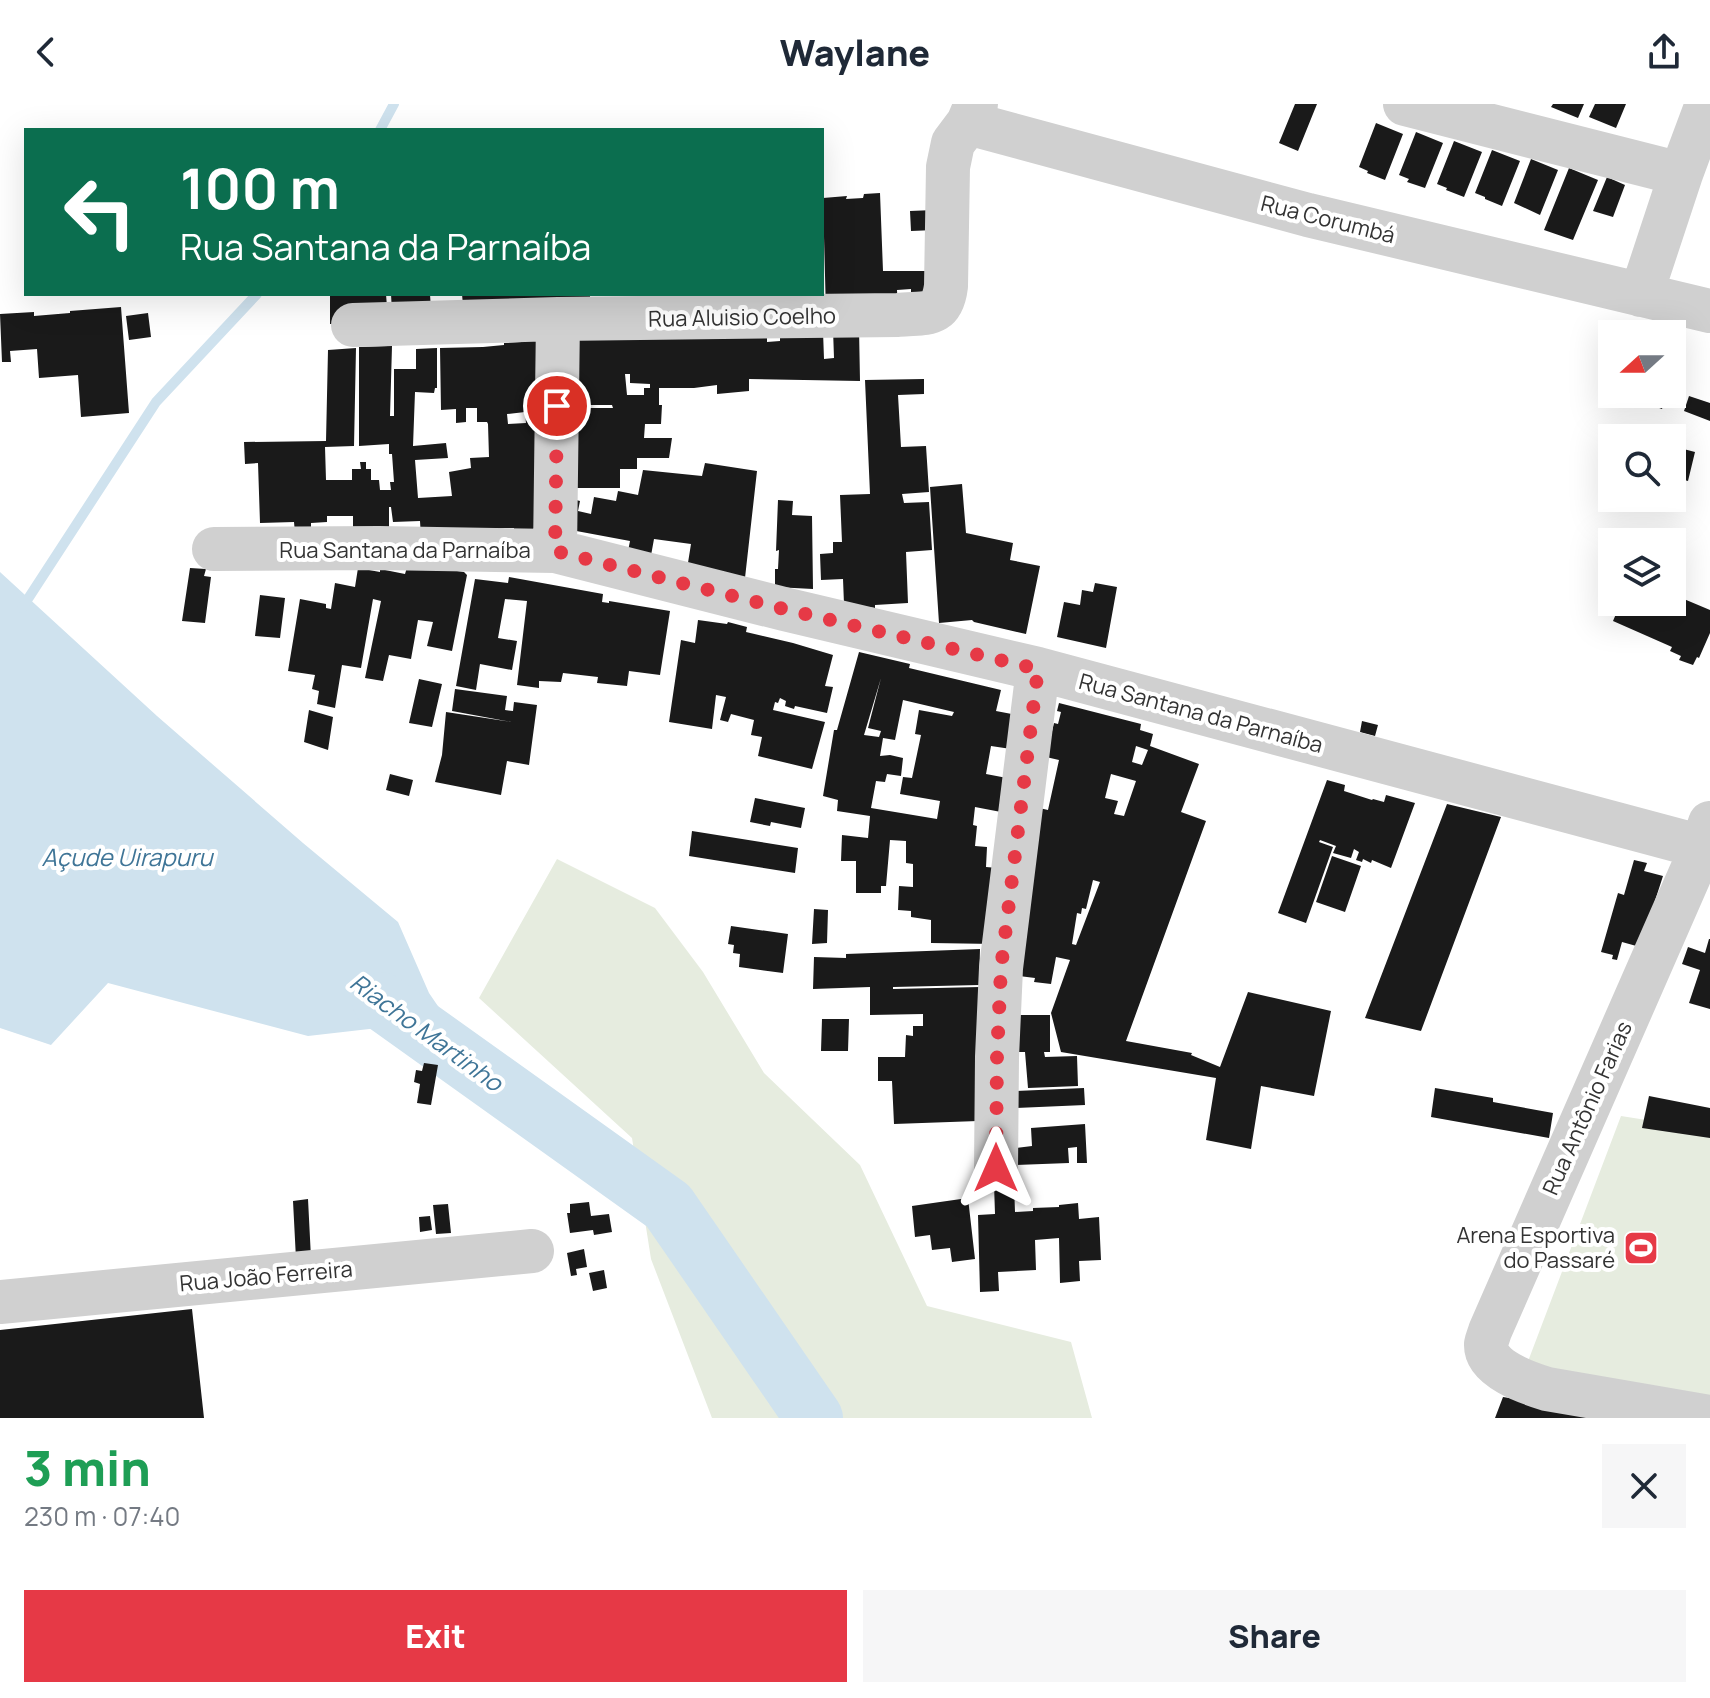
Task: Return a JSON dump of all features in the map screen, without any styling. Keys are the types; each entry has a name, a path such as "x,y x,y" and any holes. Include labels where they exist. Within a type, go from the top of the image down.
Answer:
{"street":[{"path":"1405,104 1681,174"},
{"path":"1641,295 1707,104"},
{"name":"Rua Corumbá","path":"972,114 1308,215 1710,311"},
{"name":"Rua Aluisio Coelho","path":"353,325 898,315 934,311 941,306 945,297 948,167 953,143 972,114"},
{"path":"555,551 558,319"},
{"name":"Rua Santana da Parnaíba","path":"214,549 555,551 1038,669 1707,839"},
{"path":"996,1168 1001,968 1038,669"},
{"name":"Rua Antônio Farias","path":"1707,839 1486,1345 1489,1358 1522,1381 1547,1389 1710,1417"},
{"name":"Rua João Ferreira","path":"0,1302 532,1251"}],"shaded area":[{"path":"557,859 655,908 703,972 764,1073 860,1165 927,1306 1071,1342 1092,1418 712,1418 651,1259 632,1138 479,998"},
{"name":"Arena Esportiva do Passaré","path":"1621,1116 1710,1130 1710,1398 1527,1364"}],"water":[{"name":"Açude Uirapuru","path":"0,572 157,716 398,922 429,993 472,1056 378,1028 308,1036 108,983 51,1045 0,1028"}],"building":[{"path":"1295,104 1317,104 1298,151 1279,143"},
{"path":"1553,104 1584,104 1578,118 1551,107"},
{"path":"1595,104 1626,104 1616,128 1589,117"},
{"path":"1376,123 1403,134 1385,180 1359,167"},
{"path":"1416,132 1443,143 1425,188 1407,182 1409,179 1399,175"},
{"path":"1454,141 1482,152 1464,197 1437,184"},
{"path":"1492,150 1520,161 1502,206 1475,193"},
{"path":"1531,159 1558,170 1540,215 1514,203"},
{"path":"1569,168 1598,180 1573,240 1544,230"},
{"path":"1607,177 1625,185 1613,217 1593,211"},
{"path":"880,193 883,271 934,271 934,290 911,309 911,289 897,290 898,310 826,313 824,198 863,198 864,194"},
{"path":"934,210 935,230 911,231 910,211"},
{"path":"330,296 386,296 387,307 359,324 330,324"},
{"path":"391,296 430,296 431,310 392,312"},
{"path":"462,296 590,296 590,313 464,317"},
{"path":"121,307 129,413 81,417 78,375 39,378 37,349 10,351 11,362 2,362 0,314 34,312 34,316"},
{"path":"148,313 151,337 129,340 126,316"},
{"path":"859,328 860,381 749,379 749,391 717,394 717,385 659,388 661,424 645,424 644,438 672,438 669,458 637,458 637,469 620,469 620,488 570,488 571,408 613,408 612,405 569,405 574,340 767,331 767,342 780,341 780,330 823,331 824,359 834,358 833,329","holes":["625,374 630,374 630,383 650,384 650,388 644,388 644,395 627,395"]},
{"path":"544,338 540,536 514,535 514,528 505,528 421,537 420,521 393,522 391,507 389,535 353,538 353,516 327,516 327,522 311,523 311,533 295,533 294,522 260,523 258,463 245,464 244,442 326,441 328,350 356,348 354,446 325,447 326,480 352,480 352,469 361,469 360,462 366,462 366,469 371,469 371,480 379,480 380,490 391,490 390,482 394,482 389,444 359,446 359,347 392,346 390,416 394,416 394,369 416,369 416,349 437,348 437,388 434,393 415,392 413,446 446,443 448,458 415,460 418,498 452,496 449,472 471,468 470,458 489,457 488,424 477,422 477,408 466,408 466,422 456,423 456,409 441,410 440,348 504,345","holes":["525,412 526,423 508,424 507,414"]},
{"path":"924,379 924,394 898,395 901,447 926,446 929,492 902,494 904,503 929,502 932,550 906,552 908,603 875,605 875,608 844,604 843,579 821,580 820,554 833,553 833,542 842,542 840,495 870,494 865,380"},
{"path":"1689,396 1710,403 1710,421 1684,411"},
{"path":"1686,450 1695,452 1686,480"},
{"path":"705,463 757,471 745,578 687,569 691,544 654,539 650,561 627,556 630,541 571,530 572,499 580,501 578,511 591,514 594,497 616,501 618,491 638,495 643,470 702,476"},
{"path":"962,484 966,533 1013,543 1010,560 1040,566 1026,634 972,620 939,623 930,487"},
{"path":"778,500 793,501 792,515 812,516 813,589 775,587 779,550 776,551"},
{"path":"408,564 467,575 452,651 427,646 433,622 418,620 411,659 389,655 383,681 365,678 381,601 373,599 361,668 342,665 335,708 317,704 319,691 312,689 315,675 288,671 300,599 326,604 326,608 331,609 335,583 355,587 358,568 405,574"},
{"path":"190,568 206,569 204,576 211,577 205,623 182,621"},
{"path":"509,577 603,594 602,602 670,611 660,675 629,671 627,686 597,683 598,677 563,673 561,682 539,681 539,688 517,685 527,601 505,599 498,638 517,641 512,670 480,664 476,690 456,686 475,579 508,583"},
{"path":"1095,583 1117,587 1106,648 1057,637 1064,602 1080,605 1082,590 1093,592"},
{"path":"260,595 285,598 280,638 255,636"},
{"path":"1686,600 1710,610 1710,633 1693,665 1679,660 1681,656 1670,651 1672,647 1613,621 1615,616 1686,616"},
{"path":"698,620 728,622 747,627 746,632 833,655 825,686 833,687 827,713 795,706 794,709 785,706 786,701 780,698 773,710 825,722 812,769 758,756 762,737 751,735 754,720 731,714 728,722 720,720 726,697 716,695 712,729 669,722 681,640 695,643"},
{"path":"859,652 910,664 909,668 1001,690 996,711 1017,715 1011,749 991,746 986,774 1007,778 1001,812 975,807 973,825 977,826 975,846 987,847 986,867 998,868 995,944 931,943 931,920 911,917 911,911 898,910 899,886 913,887 913,864 906,863 906,841 890,840 886,886 881,886 881,893 856,893 856,861 841,861 842,835 868,838 870,816 837,811 838,800 823,796 834,730 837,730","holes":["881,678 868,728 881,731 879,737 864,735","903,700 954,712 952,716 919,710 915,734 921,735 912,778 903,777 900,794 940,801 937,819 871,808 876,781 885,782 887,774 901,776 903,758 880,756 883,738 895,740"]},
{"path":"419,679 442,684 432,727 409,723"},
{"path":"455,689 507,696 505,710 513,711 514,702 537,705 529,765 507,761 501,795 435,782 442,755 446,712 512,722 452,711"},
{"path":"1059,703 1141,724 1140,730 1153,734 1150,746 1199,764 1181,812 1206,821 1126,1041 1192,1053 1220,1067 1248,992 1331,1011 1314,1096 1261,1086 1251,1149 1206,1140 1216,1078 1061,1052 1051,1013 1070,960 1056,957 1051,984 1019,976 1035,807 1048,810 1059,760 1046,757 1054,723 1058,724 1061,712 1057,711","holes":["1136,746 1148,750 1142,765 1132,762","1111,774 1136,781 1124,816 1114,814 1118,801 1105,798","1093,880 1100,882 1076,945 1072,944 1077,913 1081,914 1082,908 1086,909"]},
{"path":"309,710 333,717 328,750 304,742"},
{"path":"1362,721 1378,725 1375,736 1360,732"},
{"path":"390,774 413,780 409,796 386,790"},
{"path":"1327,780 1345,785 1344,791 1372,800 1384,802 1386,795 1415,803 1391,868 1372,860 1371,863 1356,860 1359,852 1354,849 1351,858 1333,853 1336,846 1320,840 1333,847 1306,923 1278,913"},
{"path":"755,798 805,808 801,828 771,822 770,826 750,822"},
{"path":"1447,804 1501,817 1421,1031 1365,1018"},
{"path":"692,831 798,848 795,873 689,856"},
{"path":"1332,856 1361,866 1345,912 1316,902"},
{"path":"1634,860 1647,863 1644,871 1663,876 1640,947 1622,942 1617,960 1612,959 1613,955 1601,952 1618,893 1624,895"},
{"path":"814,909 828,910 827,943 812,944"},
{"path":"731,926 788,934 783,973 739,967 740,954 733,953 734,945 728,944"},
{"path":"1709,939 1710,1009 1689,1003 1700,970 1682,964 1688,947 1705,953"},
{"path":"980,949 979,985 893,987 980,987 978,1121 894,1124 892,1081 878,1081 878,1057 905,1057 906,1035 913,1036 913,1026 923,1026 923,1014 870,1015 870,987 813,989 814,957 846,958 846,954"},
{"path":"1014,1015 1050,1015 1050,1052 1044,1052 1045,1057 1077,1056 1078,1086 1028,1088 1025,1052 1012,1052"},
{"path":"822,1019 849,1019 848,1051 821,1051"},
{"path":"424,1063 438,1065 431,1105 417,1103 420,1084 414,1082 416,1070 422,1071"},
{"path":"1084,1088 1085,1105 1015,1108 1015,1091"},
{"path":"1435,1088 1553,1113 1549,1138 1431,1117"},
{"path":"1649,1096 1710,1108 1710,1138 1642,1128"},
{"path":"1085,1124 1087,1163 1077,1163 1077,1147 1068,1148 1069,1163 1015,1165 1015,1148 1032,1146 1031,1128"},
{"path":"994,1184 1014,1184 1015,1212 1078,1203 1079,1219 1099,1217 1101,1260 1079,1261 1080,1281 1060,1283 1059,1238 1035,1240 1036,1270 998,1272 999,1291 980,1292 978,1215 995,1214"},
{"path":"968,1198 975,1259 952,1262 950,1248 932,1250 930,1235 915,1237 912,1206"},
{"path":"308,1199 311,1258 296,1259 293,1201"},
{"path":"589,1202 591,1216 609,1214 612,1232 594,1235 593,1230 570,1233 567,1213 570,1213 570,1204"},
{"path":"448,1204 451,1233 436,1234 433,1205"},
{"path":"430,1216 432,1230 420,1232 419,1217"},
{"path":"584,1249 587,1267 576,1269 577,1275 571,1276 567,1253"},
{"path":"604,1270 607,1288 593,1291 589,1273"},
{"path":"192,1309 204,1418 0,1418 0,1330"},
{"path":"1503,1397 1617,1416 1617,1418 1495,1418"}],"waterway":[{"path":"381,128 394,104"},
{"path":"22,608 156,402 255,296"},
{"name":"Riacho Martinho","path":"381,1001 668,1206 814,1418"}],"place":[{"name":"Arena Esportiva do Passaré","path":"1641,1248"}],"route":[{"path":"557,406 555,551 1038,669 1001,968 996,1168"}]}
